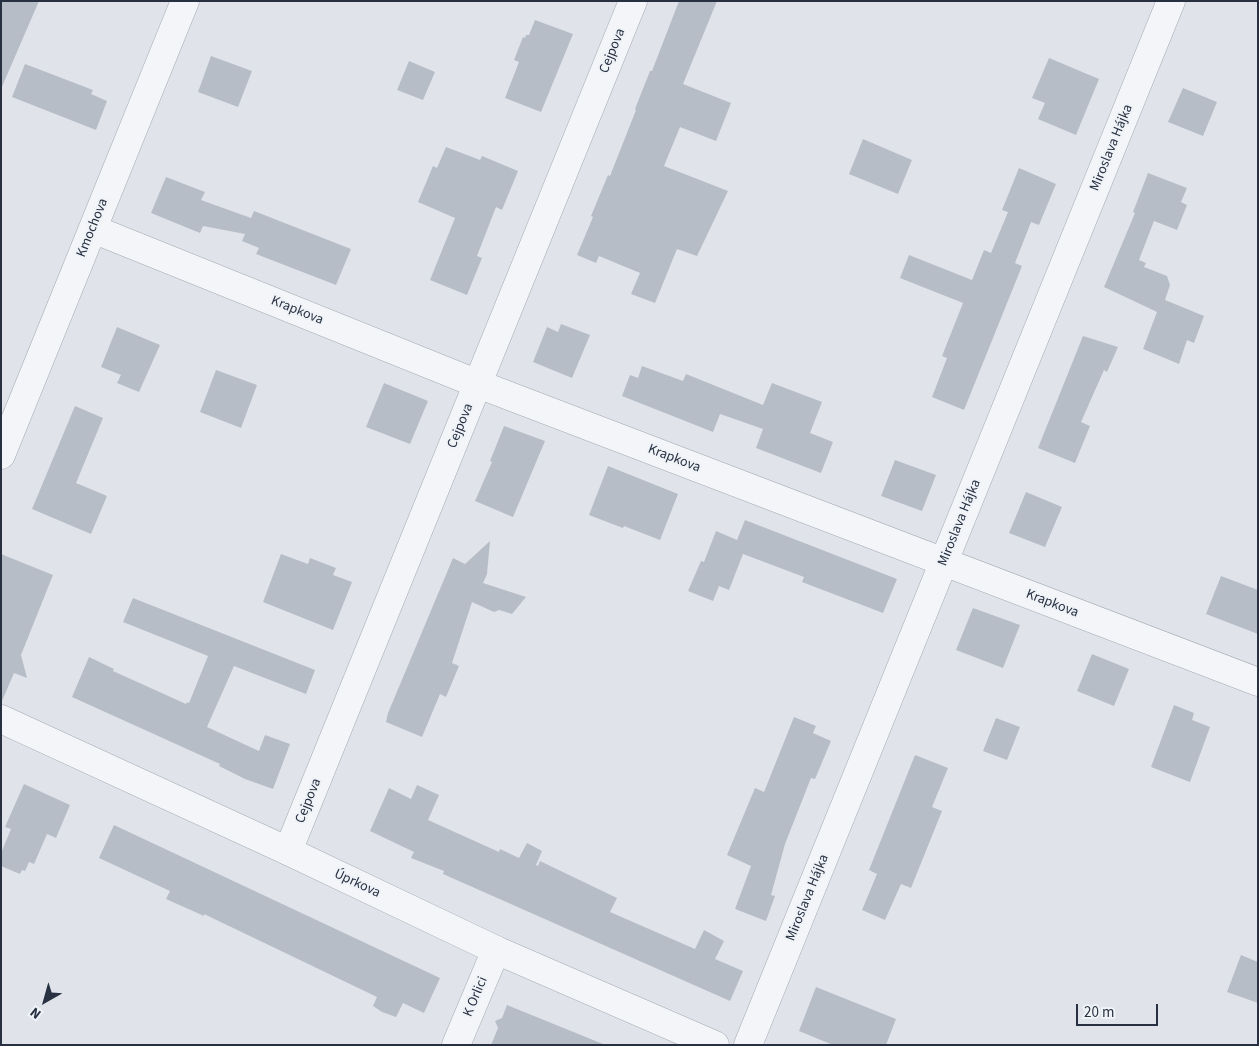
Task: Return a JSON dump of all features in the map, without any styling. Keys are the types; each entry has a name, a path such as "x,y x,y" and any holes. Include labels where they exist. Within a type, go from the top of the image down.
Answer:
{"street":[{"name":"Kmochova","path":"1,455 185,1"},
{"name":"Cejpova","path":"288,851 633,1"},
{"name":"Miroslava Hájka","path":"748,1045 1171,1"},
{"name":"Krapkova","path":"93,229 478,384 1258,682"},
{"name":"Úprkova","path":"1,719 288,851 496,950 715,1045"},
{"name":"K Orlici","path":"456,1045 496,950"}],"building":[{"path":"1,1 39,1 1,89"},
{"path":"679,1 717,1 683,84 731,103 716,141 680,127 664,166 728,191 697,256 677,249 655,303 631,294 640,273 599,256 596,263 577,255 593,217 591,216 608,175 610,176"},
{"path":"535,20 573,34 541,112 505,98 519,62 514,60 523,37 525,38 526,35 529,35"},
{"path":"211,56 252,71 238,107 198,92"},
{"path":"1049,58 1099,79 1076,135 1038,119 1045,103 1032,98"},
{"path":"409,61 435,72 423,100 397,90"},
{"path":"25,64 93,90 91,94 107,101 96,130 12,97"},
{"path":"1183,88 1217,102 1203,136 1168,122"},
{"path":"863,139 912,160 898,194 849,174"},
{"path":"446,147 480,160 482,156 518,171 502,210 496,207 477,256 482,258 467,295 430,280 455,218 418,202 433,166 437,168"},
{"path":"1019,168 1056,184 1039,225 1031,222 1015,263 1022,266 964,410 932,397 947,358 942,356 963,303 900,278 909,255 972,280 984,250 991,253 1008,212 1002,210"},
{"path":"1148,173 1187,188 1181,202 1187,205 1177,230 1154,221 1139,260 1146,263 1144,267 1167,276 1170,285 1165,300 1204,316 1194,343 1187,340 1179,364 1143,349 1157,312 1104,287 1135,213 1133,212"},
{"path":"166,177 205,192 201,200 251,218 254,211 351,249 336,285 256,254 259,248 242,241 245,234 203,226 200,233 151,213"},
{"path":"561,324 590,335 572,378 533,362 547,327 558,332"},
{"path":"117,327 160,345 139,392 117,383 121,375 101,367"},
{"path":"1083,336 1118,347 1107,372 1104,370 1081,422 1090,426 1075,463 1038,448"},
{"path":"642,366 683,381 686,374 763,405 772,383 822,402 810,433 833,442 821,473 756,448 763,429 720,414 713,432 622,396 630,375 638,378"},
{"path":"216,370 257,385 241,428 200,412"},
{"path":"384,383 428,401 410,444 366,427"},
{"path":"75,406 103,418 76,483 107,496 91,534 32,509"},
{"path":"504,426 545,441 513,517 475,501 492,462 490,461"},
{"path":"895,460 936,475 922,511 881,496"},
{"path":"608,466 678,494 660,540 589,515"},
{"path":"1026,492 1062,507 1045,547 1009,533"},
{"path":"745,520 897,579 883,613 802,582 804,577 743,554 729,590 719,586 713,601 688,591 701,561 704,562 716,531 737,540"},
{"path":"490,541 487,574 483,583 526,597 512,614 499,610 494,612 472,602 452,663 459,666 446,697 440,694 422,737 386,722 388,713 453,558 465,564"},
{"path":"1,554 53,575 21,655 27,678 14,673 2,701"},
{"path":"281,554 308,564 310,558 336,568 333,575 352,582 333,630 263,602"},
{"path":"1221,576 1258,590 1258,634 1206,614"},
{"path":"133,598 315,670 306,694 234,666 207,727 259,751 265,735 290,744 273,789 245,779 219,766 220,764 72,697 89,657 114,669 113,671 186,704 187,702 189,703 208,656 123,622"},
{"path":"973,608 1020,625 1003,668 956,650"},
{"path":"1092,654 1129,669 1114,706 1077,691"},
{"path":"1174,705 1194,713 1192,720 1210,727 1190,782 1151,767"},
{"path":"794,717 816,726 813,733 831,741 815,779 811,778 785,844 771,895 775,896 766,921 735,909 751,866 727,855 755,788 764,792"},
{"path":"996,718 1020,727 1007,760 983,751"},
{"path":"915,755 948,768 932,807 942,811 911,888 901,884 885,920 862,910 877,874 869,870"},
{"path":"24,784 70,805 56,838 47,834 34,864 29,862 25,871 22,870 20,874 1,866 1,853 11,829 5,827"},
{"path":"417,785 439,795 428,820 499,852 500,849 519,858 527,843 542,851 536,865 538,866 540,861 617,898 610,912 695,949 704,930 724,941 715,959 743,971 730,1001 443,874 444,871 411,858 414,852 370,831 389,788 411,799"},
{"path":"114,825 440,978 424,1013 403,1003 396,1017 382,1012 373,1006 377,997 204,914 204,916 166,899 170,891 99,858"},
{"path":"1241,955 1258,962 1258,1003 1227,992"},
{"path":"816,987 896,1019 886,1045 833,1045 799,1031"},
{"path":"507,1005 603,1045 491,1045 498,1028 495,1021 502,1018"}]}
